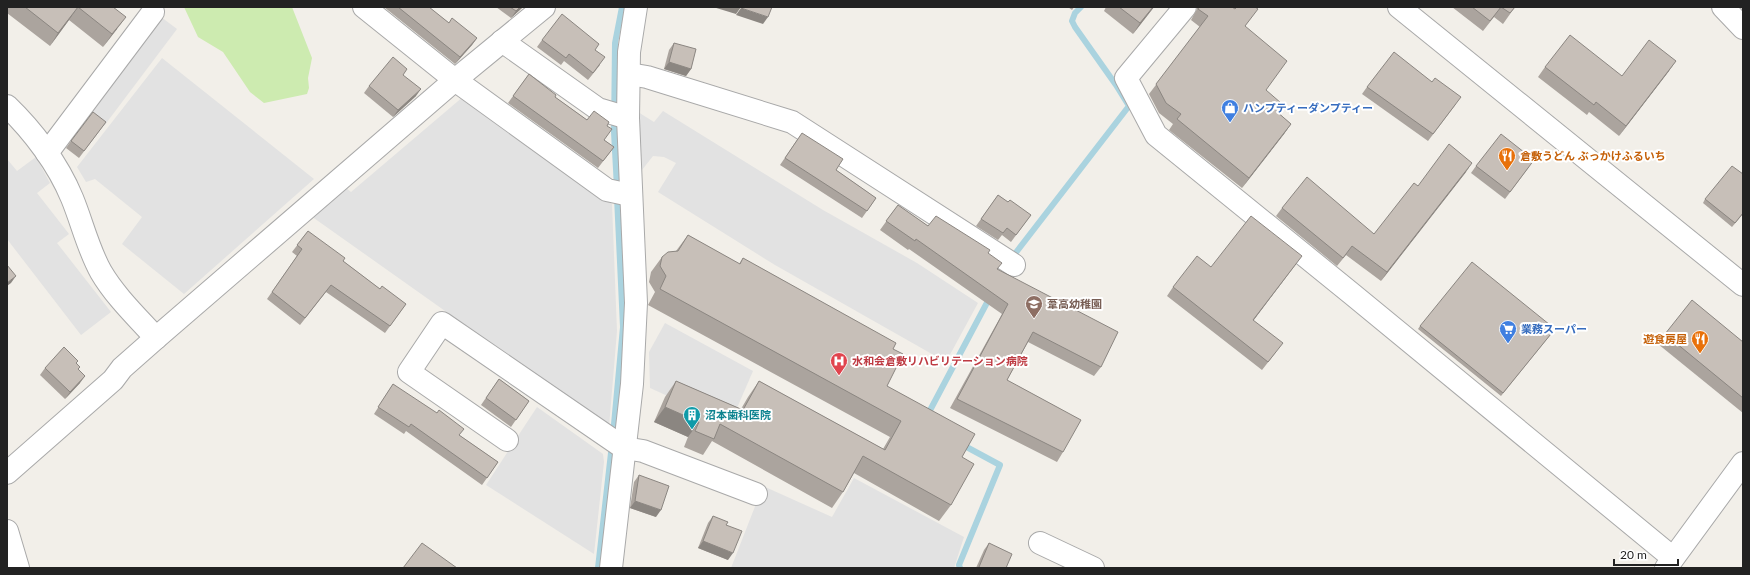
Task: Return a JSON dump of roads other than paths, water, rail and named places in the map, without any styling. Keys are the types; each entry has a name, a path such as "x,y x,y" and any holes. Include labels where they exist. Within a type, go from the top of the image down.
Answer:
{"street":[{"path":"364,7 455,80 607,190 621,193"},
{"path":"7,473 113,380 122,368 156,338 455,80 544,7"},
{"path":"611,568 618,444 632,384 636,303 621,193 619,115 629,74 629,52 636,7"},
{"path":"1185,7 1126,78 1156,136 1352,294 1670,563 1743,463"},
{"path":"1399,7 1743,285"},
{"path":"1723,7 1743,28"},
{"path":"47,153 153,12"},
{"path":"502,41 598,109 619,115"},
{"path":"629,74 647,77 792,122 1014,265"},
{"path":"7,106 21,120 47,153 72,197 91,252 101,273 116,293 156,338"},
{"path":"507,440 409,372 442,323 618,444 643,451 756,494"},
{"path":"7,531 18,568"},
{"path":"1040,543 1093,568"}],"waterway":[{"path":"617,188 614,132 615,43 622,7"},
{"path":"1014,255 1129,106 1072,21 1075,13 1081,7"},
{"path":"613,435 623,327 617,197"},
{"path":"927,416 990,297"},
{"path":"598,568 612,444"},
{"path":"960,568 959,565 1000,465 961,444"}],"place":[{"name":"ハンプティーダンプティー","path":"1230,123"},
{"name":"倉敷うどん ぶっかけふるいち","path":"1507,171"},
{"name":"葦高幼稚園","path":"1034,319"},
{"name":"業務スーパー","path":"1508,344"},
{"name":"遊食房屋","path":"1700,354"},
{"name":"水和会倉敷リハビリテーション病院","path":"839,376"},
{"name":"沼本歯科医院","path":"692,430"}]}
